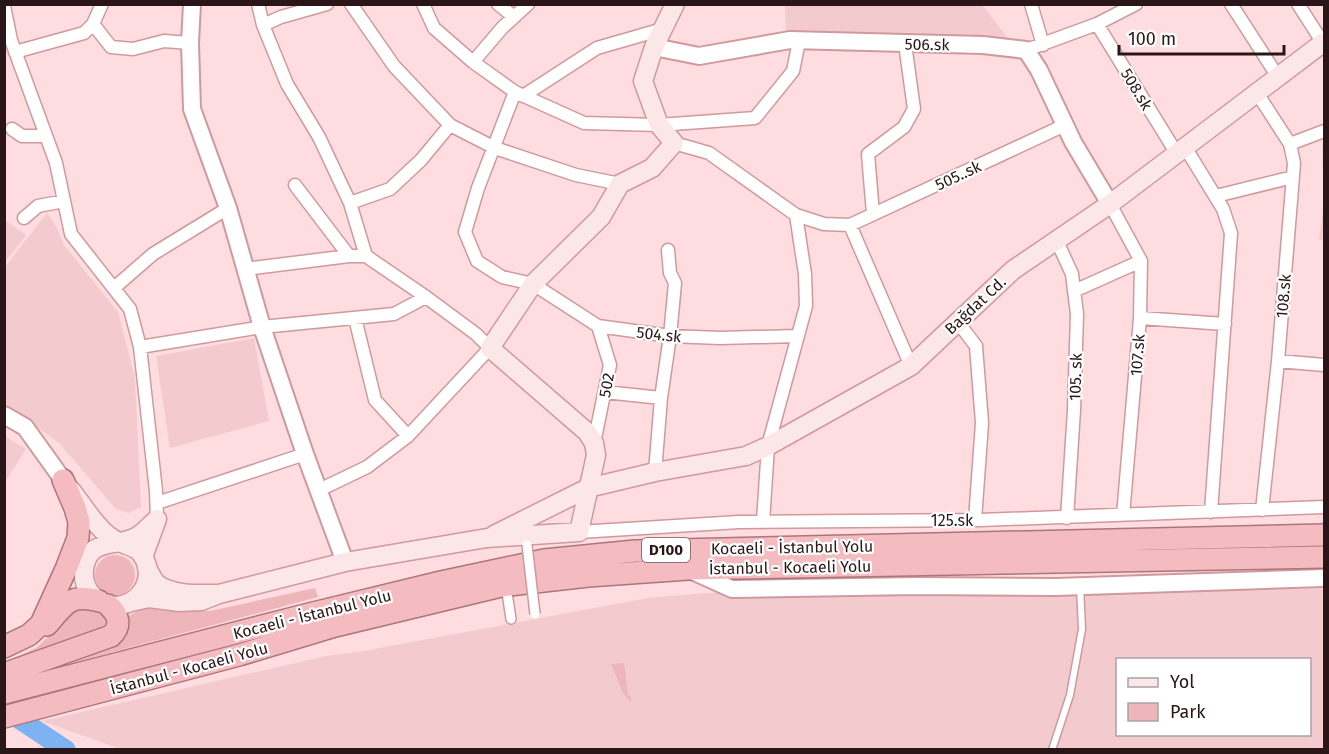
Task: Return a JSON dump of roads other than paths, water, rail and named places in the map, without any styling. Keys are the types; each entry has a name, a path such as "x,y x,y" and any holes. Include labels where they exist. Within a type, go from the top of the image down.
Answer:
{"highway":[{"path":"4,649 29,635 40,624 78,538 79,522 63,480"},
{"name":"Kocaeli - İstanbul Yolu","path":"10,682 441,582 538,547 635,551 1324,535"},
{"name":"İstanbul - Kocaeli Yolu","path":"4,717 239,656 335,626 506,586 588,576 688,569 1324,557"},
{"path":"4,649 19,647 34,639 58,610 74,599 83,597 112,603 119,621 118,630 111,636 10,682"}],"main road":[{"path":"157,511 134,538 106,543 97,547 89,555 83,575 85,585 91,594 112,603 148,598 179,602 201,601 219,594 345,562 487,538 538,547 579,532 596,455 594,443 587,432 490,348 533,284 601,217 620,184 652,168 674,143 659,125 643,81 654,47 673,5"},
{"name":"Bağdat Cd.","path":"487,538 588,488 655,472 746,456 768,446 910,366 1013,270 1110,204 1324,43"},
{"path":"63,480 104,532 117,542 137,549 156,583 178,591 219,594"},
{"path":"112,603 138,597 144,588 147,578 145,562 157,511"}],"street":[{"path":"15,52 84,33 93,24 102,4"},
{"path":"192,4 190,44 192,109 228,208 262,327 317,491 345,562"},
{"path":"258,4 262,25 287,84 319,137 350,203 366,256"},
{"path":"262,25 327,4"},
{"path":"351,4 394,66 450,125 495,148 576,175 620,184"},
{"path":"423,4 434,28 473,62 519,94 584,123 659,125 755,118 793,71 799,40"},
{"path":"498,4 514,17"},
{"path":"473,62 502,27 528,4"},
{"path":"1031,4 1043,45"},
{"path":"1110,204 1073,142 1039,70 1026,50 1097,24 1136,4"},
{"path":"1231,4 1278,77"},
{"path":"1298,4 1324,43"},
{"path":"4,6 15,52 56,164 70,234 130,309 140,347 157,511 305,454"},
{"path":"93,24 111,47 133,49 164,41 190,44"},
{"name":"508.sk","path":"1097,24 1181,150"},
{"path":"533,284 502,277 477,261 465,232 478,188 519,94 597,48 663,29"},
{"name":"506.sk","path":"654,47 699,56 790,40 983,45 1026,50"},
{"path":"873,214 868,154 904,127 914,109 905,44"},
{"name":"108.sk","path":"1257,93 1290,144 1294,163 1278,361 1262,510"},
{"path":"350,203 390,189 421,160 450,125"},
{"name":"505..sk","path":"850,225 1065,125"},
{"path":"12,129 22,136 46,136"},
{"path":"1290,144 1324,130"},
{"path":"674,143 709,153 796,215 824,224 850,225 910,366"},
{"path":"1181,150 1216,196 1231,233 1211,512"},
{"path":"1216,196 1293,177"},
{"path":"296,184 349,256"},
{"path":"24,218 38,206 63,201"},
{"name":"107.sk","path":"1110,204 1141,261 1140,318 1123,515"},
{"path":"114,288 153,254 228,208"},
{"path":"764,522 768,446 806,306 805,274 796,215"},
{"name":"105. sk","path":"1056,239 1072,274 1077,314 1067,518"},
{"path":"655,472 661,398 675,283 670,273 668,250"},
{"path":"245,269 349,256 366,256 476,334 490,348 408,436 368,467 317,491"},
{"path":"1074,291 1141,261"},
{"name":"504.sk","path":"533,284 598,326 670,336 720,338 797,336"},
{"path":"140,347 262,327 394,314 426,297"},
{"path":"355,318 375,400 408,436"},
{"path":"1140,318 1225,324"},
{"path":"957,321 976,346 982,423 975,520"},
{"name":"502","path":"594,443 609,365 598,326"},
{"path":"1278,361 1324,365"},
{"path":"605,392 661,398"},
{"path":"4,415 26,426 63,480"},
{"name":"125.sk","path":"579,532 764,522 1067,518 1324,507"},
{"path":"536,614 538,547"},
{"path":"688,569 732,589 1080,586 1324,578"},
{"path":"506,586 511,619"}],"lane":[{"path":"1052,750 1070,695 1082,629 1080,586"}],"waterway":[{"path":"4,709 66,750"}]}
